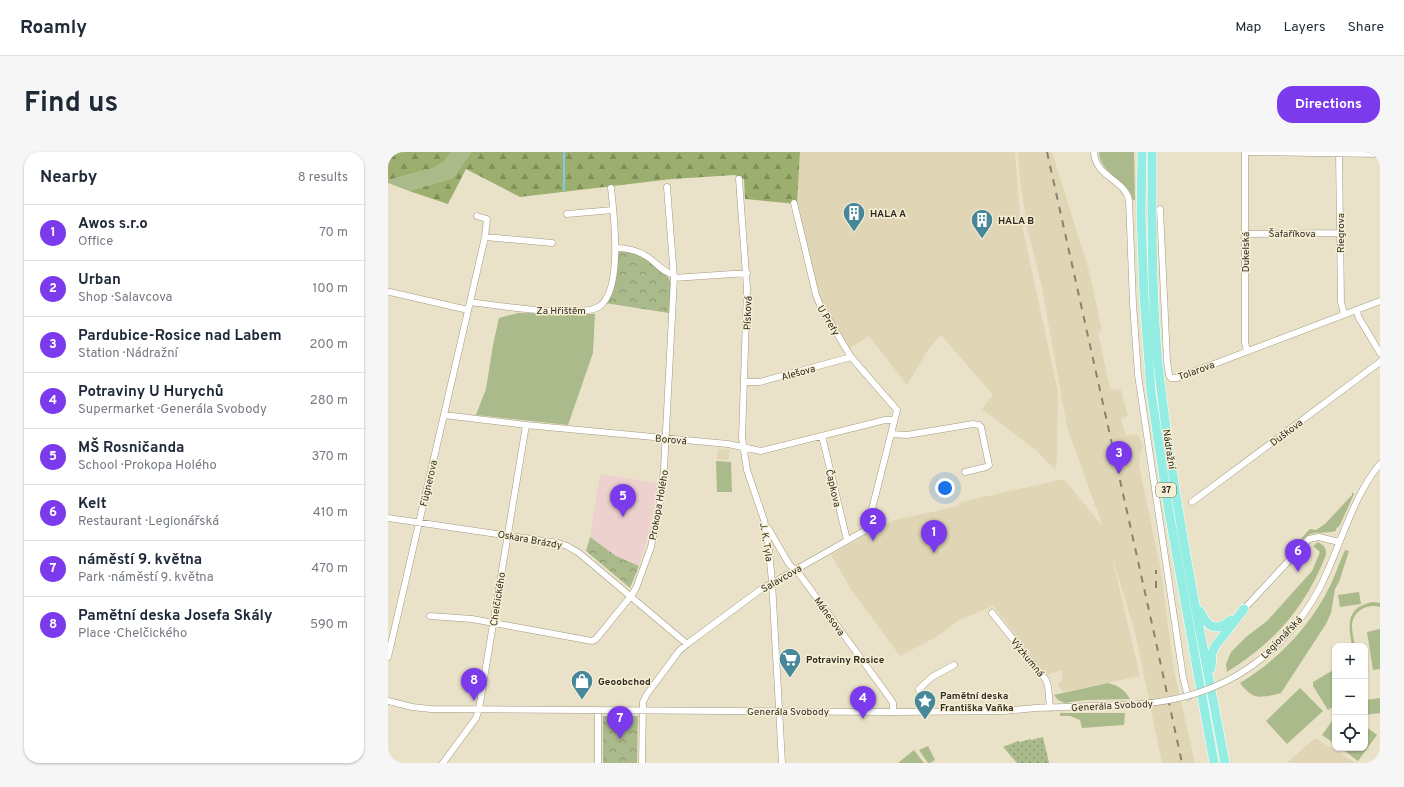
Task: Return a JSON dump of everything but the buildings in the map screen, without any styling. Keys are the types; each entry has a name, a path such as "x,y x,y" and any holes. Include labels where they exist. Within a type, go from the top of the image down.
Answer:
{"main road":[{"path":"1138,152 1142,164"},
{"name":"37","path":"1142,152 1142,164"},
{"name":"Nádražní","path":"1152,152 1152,246 1154,300 1160,380 1171,458 1194,596 1225,763"},
{"name":"Nádražní","path":"1142,164 1144,296 1151,392 1169,512 1214,763"},
{"path":"1194,596 1205,620 1212,627 1218,628 1224,626 1244,609"},
{"path":"1210,685 1214,649 1244,609"}],"street":[{"path":"1094,152 1098,166 1126,192 1130,203 1133,310 1138,375 1183,677 1188,697"},
{"path":"1245,152 1380,154"},
{"name":"Dukelská","path":"1245,152 1245,342 1247,351"},
{"name":"Riegrova","path":"1339,153 1340,302 1344,314"},
{"name":"Písková","path":"739,179 747,273 742,432 744,448"},
{"name":"Prokopa Holého","path":"430,616 472,619 592,641 631,596 640,579 653,536 663,486 674,276 667,187"},
{"name":"Za Hřištěm","path":"470,302 532,310 582,310 595,309 604,302 614,275 615,248 611,188"},
{"name":"U Prefy","path":"794,203 818,300 851,357 896,408 894,420"},
{"name":"Tolarova","path":"1160,209 1164,319 1167,362 1171,378 1177,378 1380,301"},
{"path":"566,214 613,210"},
{"name":"Fügnerova","path":"388,657 485,237 488,219 477,216"},
{"name":"Šafaříkova","path":"1245,234 1340,233"},
{"path":"485,237 552,243"},
{"path":"615,248 626,249 642,254 674,276 747,273"},
{"path":"390,292 468,310"},
{"path":"1356,310 1359,318 1380,353"},
{"name":"Alešova","path":"744,382 760,382 851,357"},
{"name":"Duškova","path":"1192,502 1380,362"},
{"name":"Borová","path":"444,415 526,425 728,444 754,451 765,451 885,420 894,420"},
{"name":"Salavcova","path":"642,710 645,697 679,651 686,644 772,582 864,531 868,525 894,420"},
{"path":"891,434 906,435 973,424 979,425 981,427 989,465 965,472"},
{"name":"Chelčického","path":"443,763 476,718 479,709 526,425"},
{"name":"Čapkova","path":"822,436 847,540"},
{"name":"J. K. Tyla","path":"744,448 747,470 764,520 768,541 772,582 782,763"},
{"name":"Legionářská","path":"1188,697 1211,689 1254,665 1288,634 1321,587 1367,482 1380,464"},
{"name":"Oskara Brázdy","path":"388,518 508,535 567,546 631,596 686,644"},
{"name":"Mánesova","path":"764,520 789,564 800,575 889,697 893,703 894,712"},
{"path":"1244,609 1309,539 1319,537 1340,542"},
{"name":"Výzkumná","path":"992,613 1046,680 1050,708"},
{"path":"922,711 919,689 932,677 954,665"},
{"name":"Generála Svobody","path":"388,701 423,709 894,712 998,711 1151,704 1188,697"},
{"path":"598,710 598,763"},
{"path":"642,710 642,763"}],"shaded area":[{"path":"800,152 1015,152 1020,216 1058,392 1057,460 1055,470 1037,451 982,409 993,395 941,335 928,350 907,385 869,336 848,349 820,301 797,204"},
{"path":"1018,152 1052,152 1089,271 1102,331 1098,332 1110,389 1121,390 1128,416 1121,419 1126,436 1137,434 1143,445 1139,465 1161,571 1174,671 1195,763 1162,763 1135,632 1111,553 1140,676 1065,692 1063,692 1059,687 1059,683 1063,679 1061,670 1047,675 993,606 959,620 938,636 900,656 852,591 831,555 869,533 871,529 873,530 895,520 959,506 959,503 961,502 1064,479 1103,527 1067,427 1042,288 1028,231 1020,181"},
{"path":"718,449 730,450 728,460 717,459"},
{"path":"600,474 658,483 650,528 639,566 616,556 590,537"},
{"path":"1315,738 1332,748 1332,751 1336,751 1355,763 1287,763"}],"green space":[{"path":"388,152 451,152 445,161 434,168 388,180"},
{"path":"451,152 471,152 453,178 409,191 388,183 388,180 434,168 445,161"},
{"path":"471,152 800,152 797,204 745,199 744,179 735,175 672,179 520,197 466,169 448,204 409,191 453,178"},
{"path":"1099,152 1134,152 1135,200 1133,200 1126,187 1104,166 1100,160"},
{"path":"620,251 633,252 645,258 667,275 671,289 669,313 605,303 618,253"},
{"path":"518,313 595,314 593,353 568,425 476,415 486,389 499,318"},
{"path":"716,461 731,462 732,492 717,492"},
{"path":"1352,492 1354,494 1336,531 1311,534 1296,546 1296,544 1310,529 1316,530 1325,524 1352,495"},
{"path":"590,537 616,556 639,566 630,588 586,551"},
{"path":"1318,542 1324,546 1326,555 1318,574 1298,607 1287,622 1260,649 1227,672 1226,664 1231,652 1246,637 1267,621 1312,571 1320,552 1313,546"},
{"path":"1345,550 1349,551 1339,582 1335,589 1331,613 1326,624 1281,693 1261,697 1251,694 1240,683 1254,674 1281,652 1304,627 1314,614 1331,584"},
{"path":"1359,592 1361,604 1340,607 1338,595"},
{"path":"1373,602 1380,603 1380,607 1370,606 1357,613 1352,626 1354,643 1352,643 1350,631 1351,618 1353,612 1364,604"},
{"path":"1380,629 1380,669 1373,670 1367,632"},
{"path":"1332,671 1332,707 1328,710 1313,686 1313,682"},
{"path":"1108,683 1121,688 1130,699 1085,700 1065,703 1058,700 1054,695"},
{"path":"1300,688 1323,711 1287,744 1266,721"},
{"path":"1380,698 1380,713 1368,715 1368,700"},
{"path":"1060,713 1125,713 1124,725 1082,728 1080,720 1070,716 1060,716"},
{"path":"603,716 638,716 637,763 603,763"},
{"path":"1332,721 1332,742 1322,735"},
{"path":"1368,728 1377,735 1368,747"},
{"path":"1043,737 1049,763 1017,763 1003,747 1018,741"},
{"path":"928,746 935,760 930,763 928,763 919,750"},
{"path":"914,750 924,763 898,763"},
{"path":"1345,751 1365,751 1358,761"}],"waterway":[{"path":"564,152 564,190"}],"railway":[{"path":"1047,152 1182,763"},
{"path":"1156,570 1156,588"}],"place":[{"name":"HALA A","path":"854,232"},
{"name":"HALA B","path":"982,240"},
{"name":"Pardubice-Rosice nad Labem","path":"1119,474"},
{"name":"MŠ Rosničanda","path":"623,517"},
{"name":"Urban","path":"873,541"},
{"name":"Awos s.r.o","path":"934,553"},
{"name":"Kelt","path":"1298,572"},
{"name":"Potraviny Rosice","path":"790,678"},
{"name":"Geoobchod","path":"582,700"},
{"name":"Pamětní deska Josefa Skály","path":"474,701"},
{"name":"Potraviny U Hurychů","path":"863,719"},
{"name":"Pamětní deska Františka Vaňka","path":"925,720"},
{"name":"náměstí 9. května","path":"620,739"}]}
